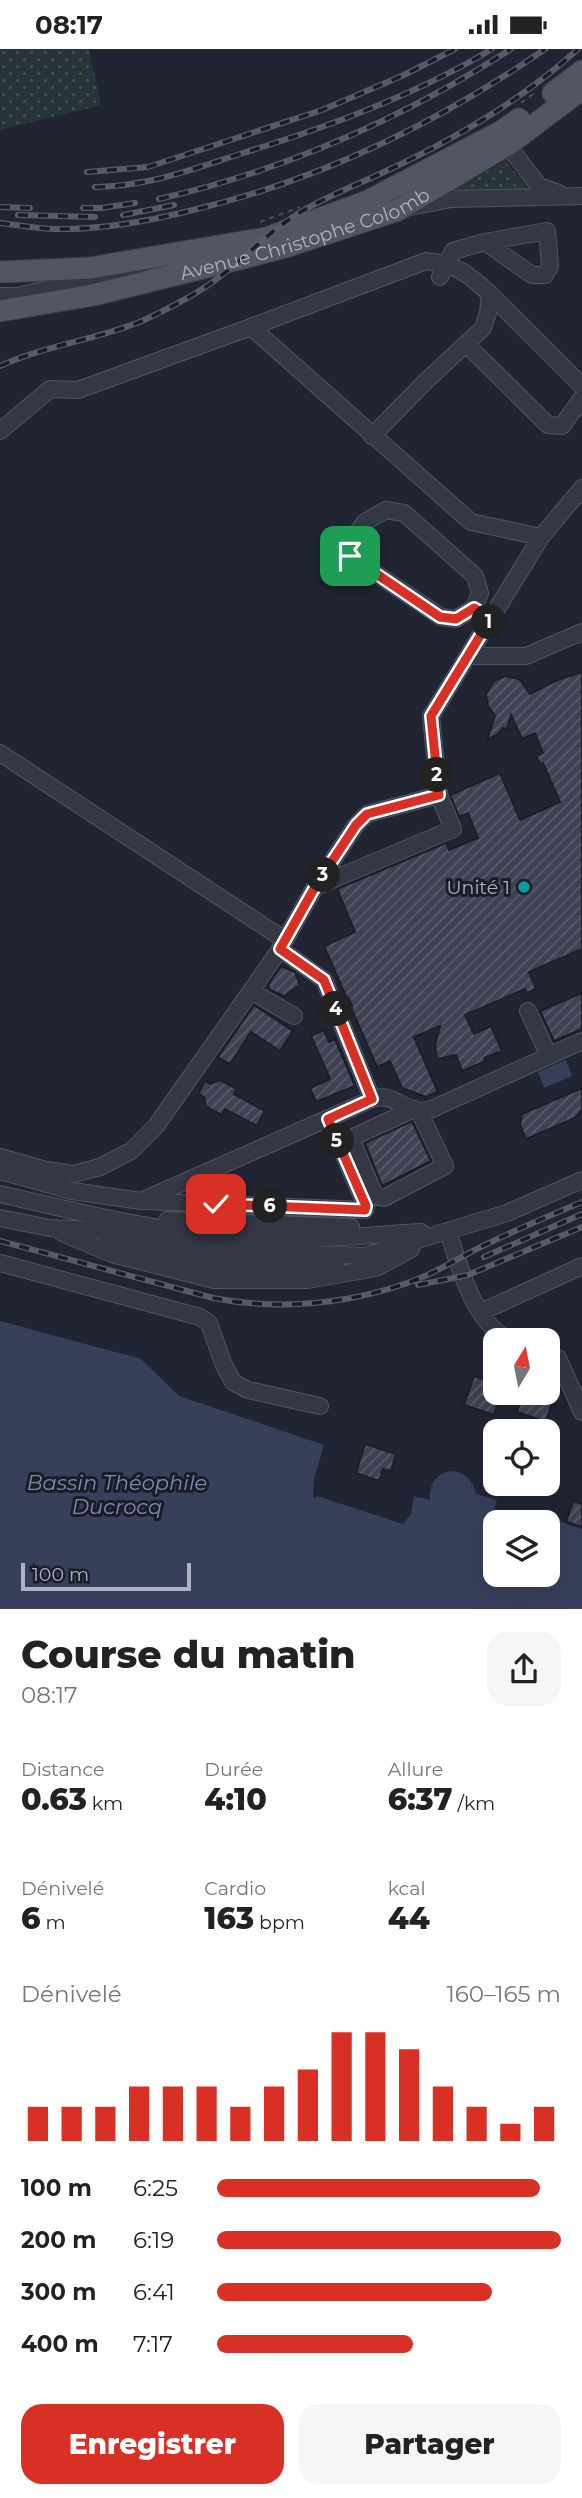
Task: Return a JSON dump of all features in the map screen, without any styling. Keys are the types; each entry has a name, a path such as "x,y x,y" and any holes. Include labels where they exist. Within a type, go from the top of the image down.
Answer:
{"main road":[{"path":"0,280 56,278 194,254 368,201 505,137 582,71"},
{"name":"Avenue Christophe Colomb","path":"0,311 93,295 243,258 398,210 505,137 582,89"},
{"path":"0,272 90,268 222,245"}],"street":[{"path":"505,137 539,186 575,196"},
{"path":"398,210 451,199 575,196"},
{"path":"0,296 16,296 239,248 256,233"},
{"path":"443,270 453,251 485,242"},
{"path":"0,431 50,389 78,390 426,261 443,270 468,273 582,386"},
{"path":"372,436 483,328 490,294"},
{"path":"251,327 471,522 541,537"},
{"path":"466,344 548,425 562,426 582,398"},
{"path":"315,887 453,829 439,795 431,716 541,537 582,488"},
{"path":"386,510 404,513 475,576 480,593 474,608 456,619 440,617 350,556 350,542 365,522 386,510"},
{"path":"474,608 491,618"},
{"path":"468,656 526,656 582,632"},
{"path":"0,753 283,945 324,980 372,1099"},
{"path":"0,1157 46,1170 74,1174 100,1167 131,1151 156,1126 283,945 315,887 356,825 367,814 439,795"},
{"path":"251,991 294,1016"},
{"path":"528,1011 549,1056"},
{"path":"141,1201 381,1096 397,1100 416,1110 445,1166 384,1198 375,1196 351,1138 416,1110 432,1109 582,1041"},
{"path":"0,1171 72,1191 141,1201 365,1210 366,1206 328,1119"},
{"path":"0,1218 50,1228 117,1231 216,1250 365,1256 507,1213 582,1180"},
{"path":"0,1194 106,1217 448,1231"},
{"path":"50,1228 112,1254 214,1280 307,1280 376,1268 448,1231"},
{"path":"448,1231 466,1286 481,1312 494,1328"},
{"path":"0,1263 200,1317 209,1323 223,1363 233,1382 248,1390 320,1406"},
{"path":"481,1312 582,1266"},
{"path":"560,1362 582,1412"}],"path":[{"path":"520,105 540,89"},
{"path":"256,233 263,220 300,207 307,209"}],"shaded area":[{"path":"0,49 89,49 101,105 0,130"},
{"path":"505,161 533,194 454,195 452,191"}],"water":[{"path":"566,1060 572,1076 544,1088 538,1072"},
{"name":"Bassin Théophile Ducrocq","path":"0,1321 141,1359 179,1396 324,1445 314,1479 313,1497 316,1498 317,1496 403,1524 411,1514 414,1496 430,1500 431,1489 441,1474 458,1472 472,1483 476,1494 497,1500 494,1510 483,1510 483,1587 560,1587 560,1522 582,1529 582,1609 0,1609"}],"building":[{"path":"582,672 582,949 529,972 536,989 527,993 525,989 465,1015 474,1034 491,1026 502,1051 484,1058 486,1061 462,1071 456,1055 437,1059 435,1045 440,1026 414,1037 438,1092 426,1097 402,1088 390,1061 377,1067 324,946 355,932 337,889 446,843 449,850 478,838 468,813 459,817 450,795 500,773 520,820 560,802 543,763 540,764 536,756 543,753 535,733 522,739 511,715 507,729 503,728 487,740 495,716 488,706 486,694 494,681 505,676 519,679 530,694 555,681"},
{"path":"281,966 295,972 300,985 284,996 270,990 268,985"},
{"path":"582,993 582,1029 554,1041 540,1011"},
{"path":"254,1005 293,1031 280,1051 251,1032 230,1064 218,1057"},
{"path":"324,1030 329,1042 335,1039 355,1086 316,1102 310,1088 330,1079 311,1036"},
{"path":"220,1080 237,1089 234,1094 265,1111 257,1126 225,1109 222,1115 206,1107 204,1097 198,1094 205,1081 210,1084"},
{"path":"582,1088 582,1110 575,1118 526,1139 520,1125 522,1114"},
{"path":"412,1121 431,1161 382,1186 365,1143"},
{"path":"474,1376 483,1379 483,1405 497,1405 494,1415 464,1405"},
{"path":"519,1405 551,1405 547,1419 537,1419 517,1412"},
{"path":"365,1444 396,1454 391,1471 383,1469 379,1481 356,1473"},
{"path":"573,1501 582,1504 582,1527 566,1522"}],"railway":[{"path":"87,172 148,167 322,110 404,75 455,49"},
{"path":"95,187 133,184 169,176 305,133 401,96 492,49"},
{"path":"159,199 252,173 342,139 428,98 511,49"},
{"path":"0,223 53,229 122,225 237,199 283,184 374,147 462,102 545,49"},
{"path":"0,366 35,353 125,328 183,300 207,286 299,213 462,132 534,85 578,49"},
{"path":"83,208 135,203"},
{"path":"123,215 174,205"},
{"path":"0,207 30,208"},
{"path":"18,215 95,217"},
{"path":"0,1241 213,1298 264,1304 317,1303 394,1288 418,1279 501,1237 582,1202"},
{"path":"484,1257 582,1214"},
{"path":"418,1285 468,1275 582,1227"}],"place":[{"name":"Unité 1","path":"524,887"}],"route":[{"path":"216,1204 365,1210 366,1206 328,1119 372,1099 324,980 280,949 315,887 356,825 367,814 439,795 431,716 491,618 474,608 456,619 440,617 350,556"}]}
